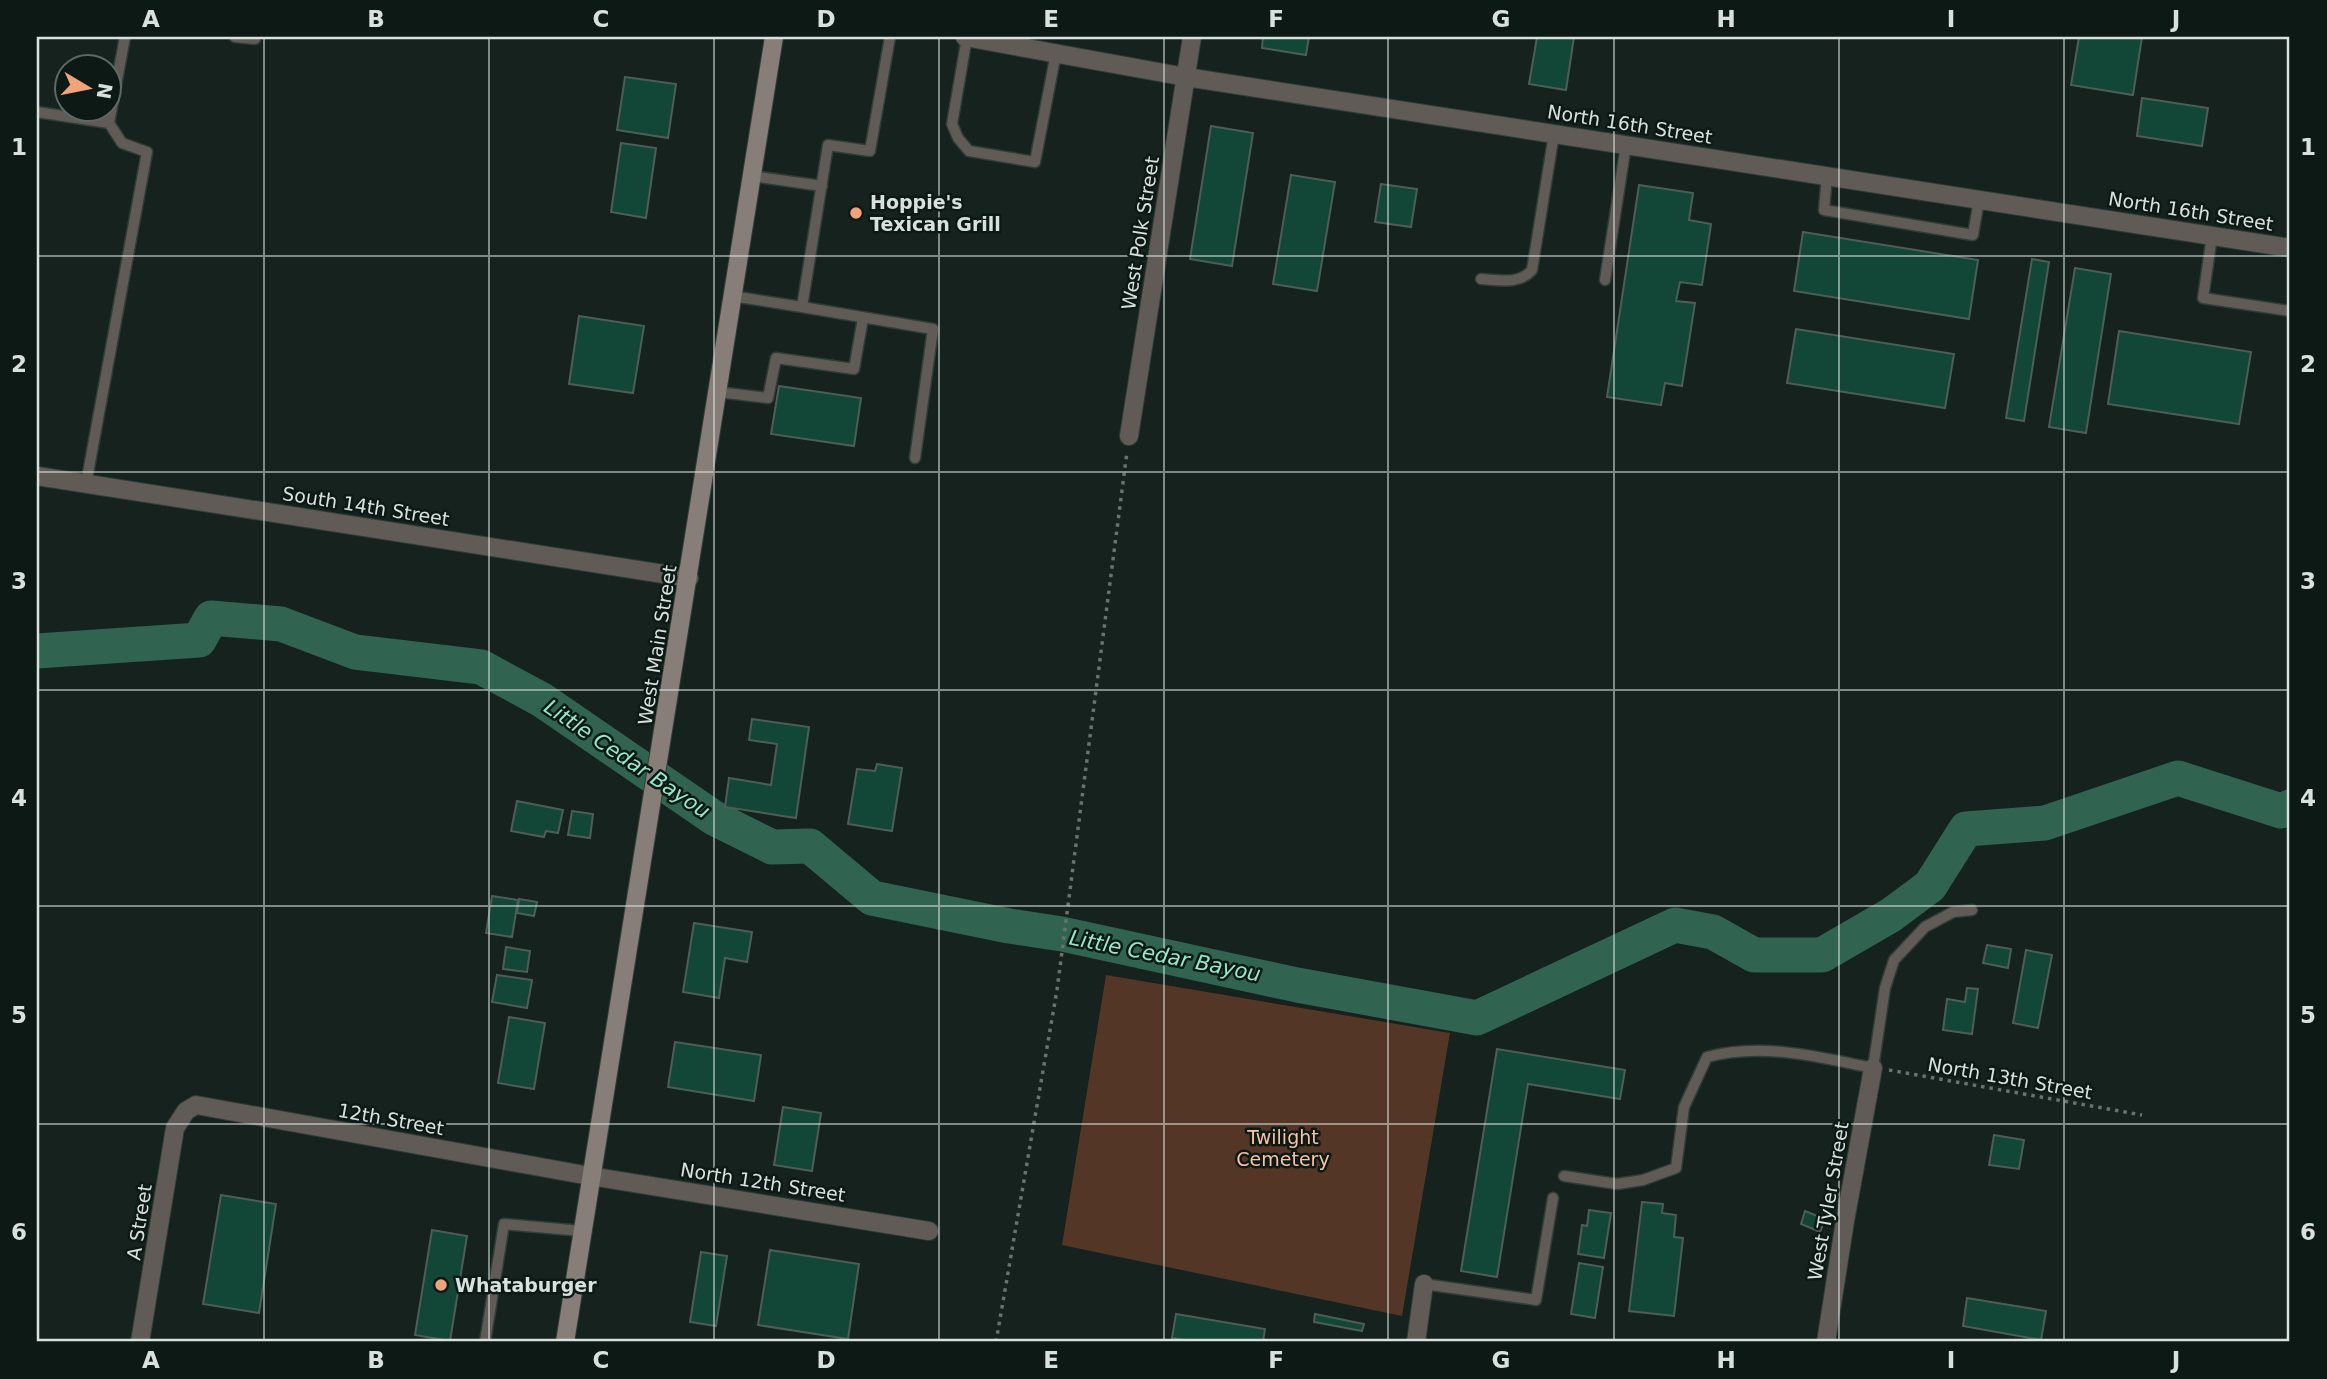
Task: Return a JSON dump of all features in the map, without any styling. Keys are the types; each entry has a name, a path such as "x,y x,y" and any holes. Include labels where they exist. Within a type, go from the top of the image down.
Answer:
{"main road":[{"name":"West Main Street","path":"565,1342 774,37"}],"street":[{"name":"North 16th Street","path":"966,37 1186,77 2290,248"},
{"name":"West Polk Street","path":"1129,436 1192,37"},
{"name":"South 14th Street","path":"37,476 689,578"},
{"name":"West Tyler Street","path":"1826,1342 1873,1068"},
{"name":"12th Street","path":"186,1111 196,1105 590,1176"},
{"name":"A Street","path":"140,1342 175,1128 186,1111"},
{"name":"North 12th Street","path":"590,1176 929,1231"},
{"path":"1416,1342 1424,1284"}],"lane":[{"path":"86,484 147,152 122,143 109,123 125,37"},
{"path":"235,37 255,40 256,37"},
{"path":"802,307 828,145 870,151 890,37"},
{"path":"966,37 952,124 958,138 969,150 1035,162 1056,53"},
{"path":"37,112 109,123"},
{"path":"1481,279 1517,280 1525,278 1531,270 1554,134"},
{"path":"1605,280 1626,145"},
{"path":"752,176 822,186"},
{"path":"1828,176 1824,210 1973,235 1979,200"},
{"path":"2212,236 2203,298 2290,312"},
{"path":"732,296 933,329 915,458"},
{"path":"718,392 768,398 776,358 853,369 863,318"},
{"path":"1564,1176 1617,1184 1643,1180 1676,1168 1684,1107 1707,1057 1729,1051 1789,1052 1873,1068 1885,988 1894,960 1925,927 1953,912 1972,910"},
{"path":"1424,1284 1536,1300 1553,1198"},
{"path":"485,1342 504,1224 582,1231"}],"path":[{"path":"996,1342 1056,990 1129,436"},
{"name":"North 13th Street","path":"1873,1068 2142,1115"}],"green space":[{"name":"Twilight Cemetery","path":"1106,975 1450,1033 1402,1316 1062,1245"}],"building":[{"path":"1263,37 1309,37 1306,55 1262,48"},
{"path":"1537,37 1574,37 1566,90 1529,84"},
{"path":"2079,37 2142,37 2133,95 2071,85"},
{"path":"625,77 676,84 668,138 617,130"},
{"path":"2142,98 2208,108 2202,146 2137,136"},
{"path":"1211,126 1253,133 1232,266 1190,259"},
{"path":"621,143 656,148 646,218 611,212"},
{"path":"1291,175 1335,182 1317,291 1273,284"},
{"path":"1381,184 1417,189 1411,227 1375,222"},
{"path":"1639,185 1693,193 1689,220 1711,224 1702,285 1680,282 1676,301 1695,303 1682,386 1665,383 1661,405 1607,397"},
{"path":"1803,232 1978,260 1969,319 1794,291"},
{"path":"2032,259 2049,262 2024,421 2006,418"},
{"path":"2075,268 2111,274 2086,433 2049,427"},
{"path":"579,316 644,326 633,393 569,384"},
{"path":"1796,329 1954,354 1945,408 1787,383"},
{"path":"2119,331 2251,352 2239,424 2108,404"},
{"path":"779,386 861,398 854,446 771,434"},
{"path":"752,719 809,727 796,818 725,807 729,778 771,785 777,744 749,740"},
{"path":"877,764 902,768 892,831 848,824 857,769 875,771"},
{"path":"517,801 563,810 558,833 546,831 544,837 511,831"},
{"path":"572,811 593,814 590,838 568,835"},
{"path":"492,896 518,900 512,937 486,933"},
{"path":"519,899 537,902 534,916 517,913"},
{"path":"694,923 752,932 747,962 725,958 719,998 683,992"},
{"path":"1987,945 2011,949 2008,968 1983,963"},
{"path":"506,947 530,951 527,972 503,969"},
{"path":"2026,950 2052,955 2038,1028 2013,1023"},
{"path":"497,975 532,980 527,1008 492,1002"},
{"path":"1967,988 1978,989 1972,1034 1943,1030 1947,999 1965,1002"},
{"path":"509,1017 545,1023 534,1089 498,1083"},
{"path":"675,1042 761,1055 754,1101 668,1087"},
{"path":"1497,1049 1625,1070 1620,1099 1528,1084 1497,1277 1461,1271"},
{"path":"783,1107 821,1113 812,1171 774,1165"},
{"path":"1994,1135 2024,1140 2019,1169 1989,1165"},
{"path":"221,1195 276,1204 259,1313 203,1304"},
{"path":"1642,1202 1663,1204 1662,1213 1676,1215 1674,1237 1683,1238 1674,1316 1629,1311"},
{"path":"1589,1210 1611,1213 1604,1258 1578,1254 1582,1225 1587,1226"},
{"path":"1805,1211 1825,1219 1820,1232 1801,1224"},
{"name":"Whataburger","path":"432,1230 467,1236 450,1341 415,1335"},
{"path":"770,1250 859,1264 848,1339 758,1325"},
{"path":"701,1252 727,1256 716,1326 690,1322"},
{"path":"1579,1263 1603,1267 1595,1318 1571,1314"},
{"path":"1967,1298 2046,1311 2041,1340 1963,1326"},
{"path":"1176,1314 1265,1329 1263,1342 1198,1342 1172,1338"},
{"path":"1315,1314 1364,1324 1362,1331 1314,1322"}],"waterway":[{"name":"Little Cedar Bayou","path":"37,651 199,640 211,618 281,624 355,652 481,667 542,700 714,818 772,847 810,846 872,898 1062,934 1297,985 1477,1018 1675,925 1713,932 1754,955 1822,955 1891,915 1930,886 1966,829 2045,823 2178,778 2281,811 2290,807"}],"place":[{"name":"Hoppie's Texican Grill","path":"856,213"},
{"name":"Whataburger","path":"441,1285"}]}
